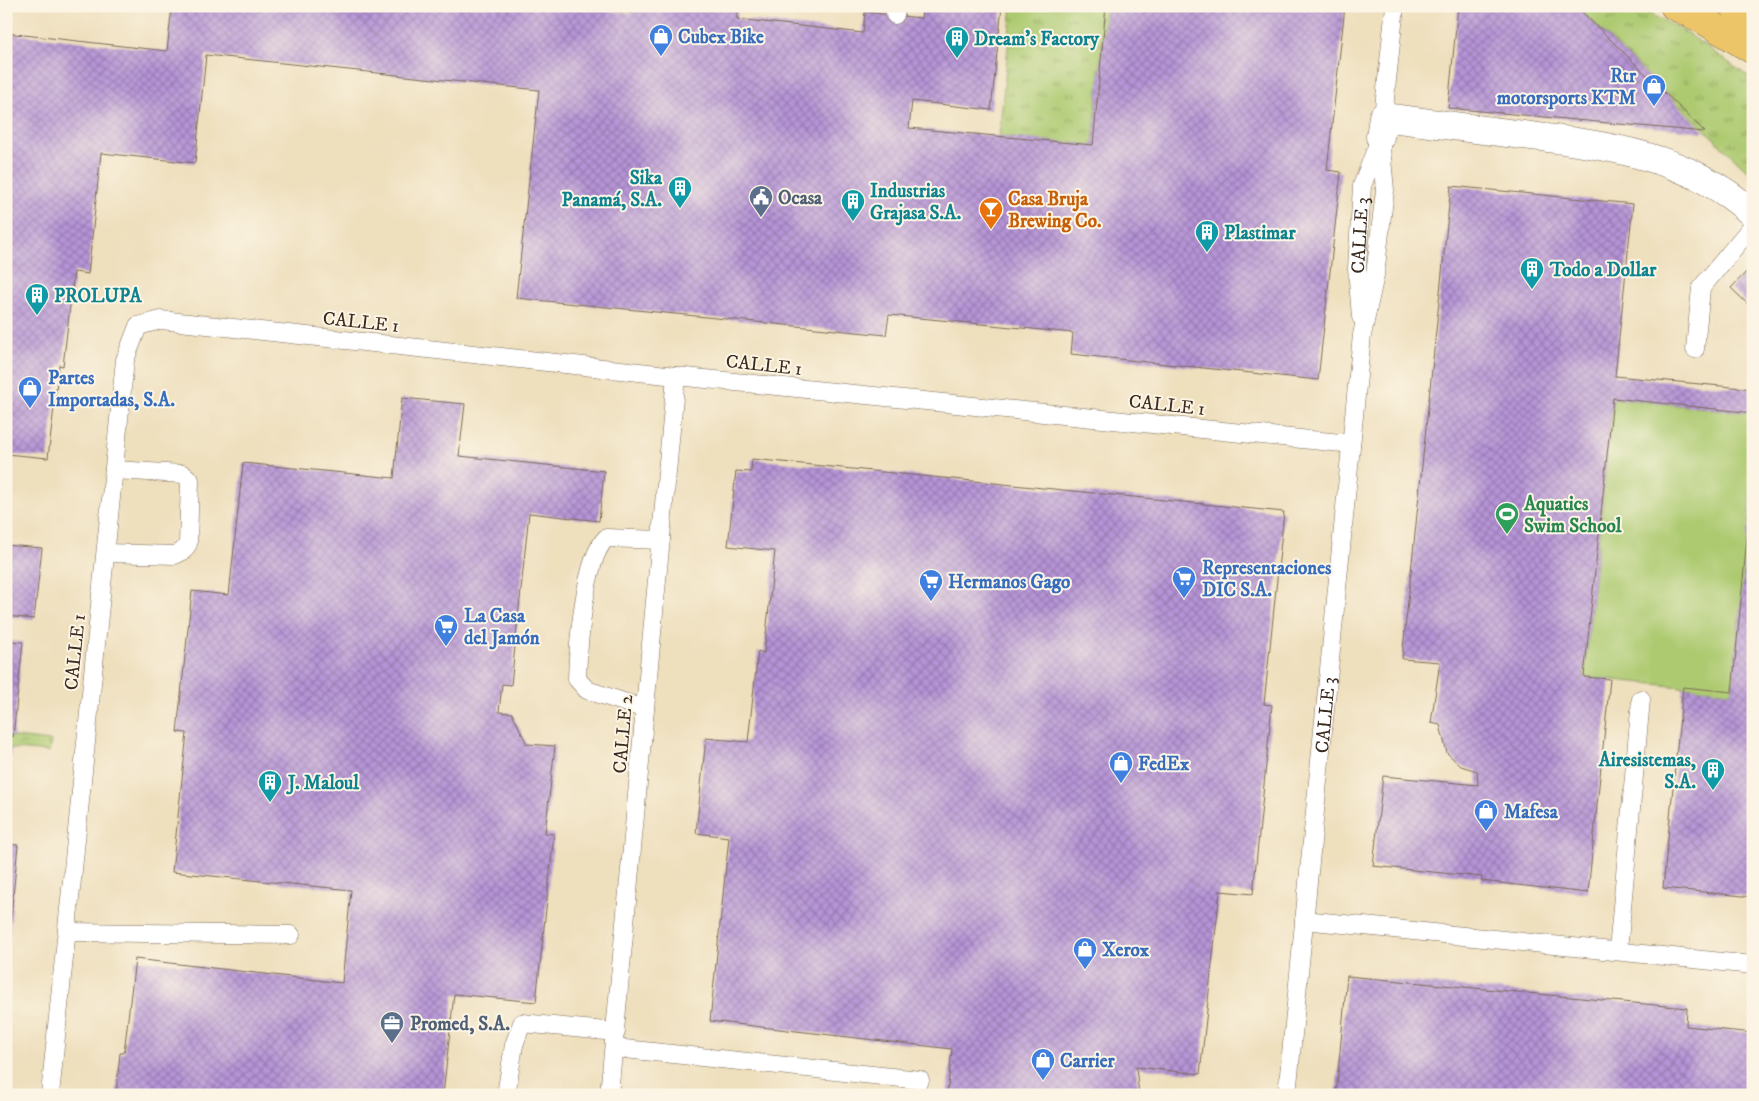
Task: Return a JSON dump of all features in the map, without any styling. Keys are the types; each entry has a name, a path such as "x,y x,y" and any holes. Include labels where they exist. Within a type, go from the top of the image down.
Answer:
{"highway":[{"path":"1674,6 1700,18 1753,50"},
{"path":"1734,6 1753,24"}],"street":[{"path":"1381,127 1599,145 1661,159 1731,194 1753,214"}],"lane":[{"name":"CALLE 3","path":"1287,1095 1362,335 1356,268 1362,186 1381,127 1395,6"},
{"path":"1695,349 1701,288 1753,225"},
{"name":"CALLE 1","path":"50,1095 125,360 138,326 161,320 676,376 1351,444"},
{"name":"CALLE 2","path":"609,1095 676,376"},
{"path":"106,553 175,555 183,551 188,544 190,480 183,474 114,470"},
{"path":"645,708 587,690 577,679 578,656 590,570 598,545 606,538 661,540"},
{"path":"1618,952 1641,699"},
{"path":"1304,920 1753,965"},
{"path":"67,932 291,935"},
{"path":"506,1095 514,1045 522,1023 615,1040 920,1080"}],"green space":[{"path":"1012,6 1106,6 1093,145 999,137"},
{"path":"1576,6 1632,6 1642,10 1686,32 1753,80 1753,176"},
{"path":"1613,398 1753,413 1753,485 1732,692 1584,677"},
{"path":"6,736 51,741 49,752 6,748"}],"building":[{"path":"172,6 594,6 593,9 633,13 634,6 738,6 737,19 863,33 865,12 921,18 923,6 1002,6 991,110 912,101 909,128 1093,145 1106,6 1345,6 1327,170 1341,172 1318,380 1071,354 1073,333 889,315 886,335 516,298 539,90 206,55 195,163 101,153 88,274 74,272 63,366 59,365 48,458 6,454 6,33 167,51"},
{"path":"1458,6 1576,6 1705,132 1448,108"},
{"path":"1451,186 1633,204 1615,376 1753,389 1753,413 1613,398 1584,677 1610,679 1588,893 1481,881 1482,877 1373,866 1383,776 1478,785 1477,771 1461,766 1447,753 1440,725 1431,723 1440,662 1402,659"},
{"path":"1749,269 1753,272 1753,309 1731,288"},
{"path":"402,398 465,404 459,456 604,471 599,521 529,513 511,685 502,684 499,712 512,713 527,744 555,746 545,833 554,834 536,1002 454,994 443,1095 116,1095 120,1053 124,1053 135,959 342,983 351,890 172,872 187,733 177,732 192,591 229,595 243,463 394,478"},
{"path":"752,459 1284,512 1264,704 1272,705 1253,894 1220,891 1200,1074 1136,1067 1139,1095 947,1095 952,1049 710,1021 729,837 696,833 706,738 748,742 758,651 764,653 775,551 728,546 736,471 751,472"},
{"name":"Airesistemas, S.A.","path":"1751,497 1753,897 1663,888 1683,687 1732,692"},
{"path":"6,545 42,548 34,619 6,616"},
{"path":"6,641 23,642 13,737 6,736"},
{"path":"6,748 11,748 8,782 6,782"},
{"path":"6,844 18,845 8,948 6,948"},
{"path":"1347,976 1687,1008 1686,1026 1753,1033 1753,1095 1336,1095"}],"place":[{"name":"Cubex Bike","path":"661,57"},
{"name":"Dream's Factory","path":"957,59"},
{"name":"Rtr motorsports KTM","path":"1654,107"},
{"name":"Sika Panamá, S.A.","path":"680,209"},
{"name":"Ocasa","path":"761,218"},
{"name":"Industrias Grajasa S.A.","path":"853,222"},
{"name":"Casa Bruja Brewing Co.","path":"991,230"},
{"name":"Plastimar","path":"1207,253"},
{"name":"Todo a Dollar","path":"1532,290"},
{"name":"PROLUPA","path":"37,316"},
{"name":"Partes Importadas, S.A.","path":"30,409"},
{"name":"Aquatics Swim School","path":"1507,535"},
{"name":"Representaciones DIC S.A.","path":"1184,599"},
{"name":"Hermanos Gago","path":"931,602"},
{"name":"La Casa del Jamón","path":"446,647"},
{"name":"FedEx","path":"1121,784"},
{"name":"Airesistemas, S.A.","path":"1713,791"},
{"name":"J. Maloul","path":"270,803"},
{"name":"Mafesa","path":"1486,832"},
{"name":"Xerox","path":"1085,970"},
{"name":"Promed, S.A.","path":"392,1044"},
{"name":"Carrier","path":"1043,1081"}]}
